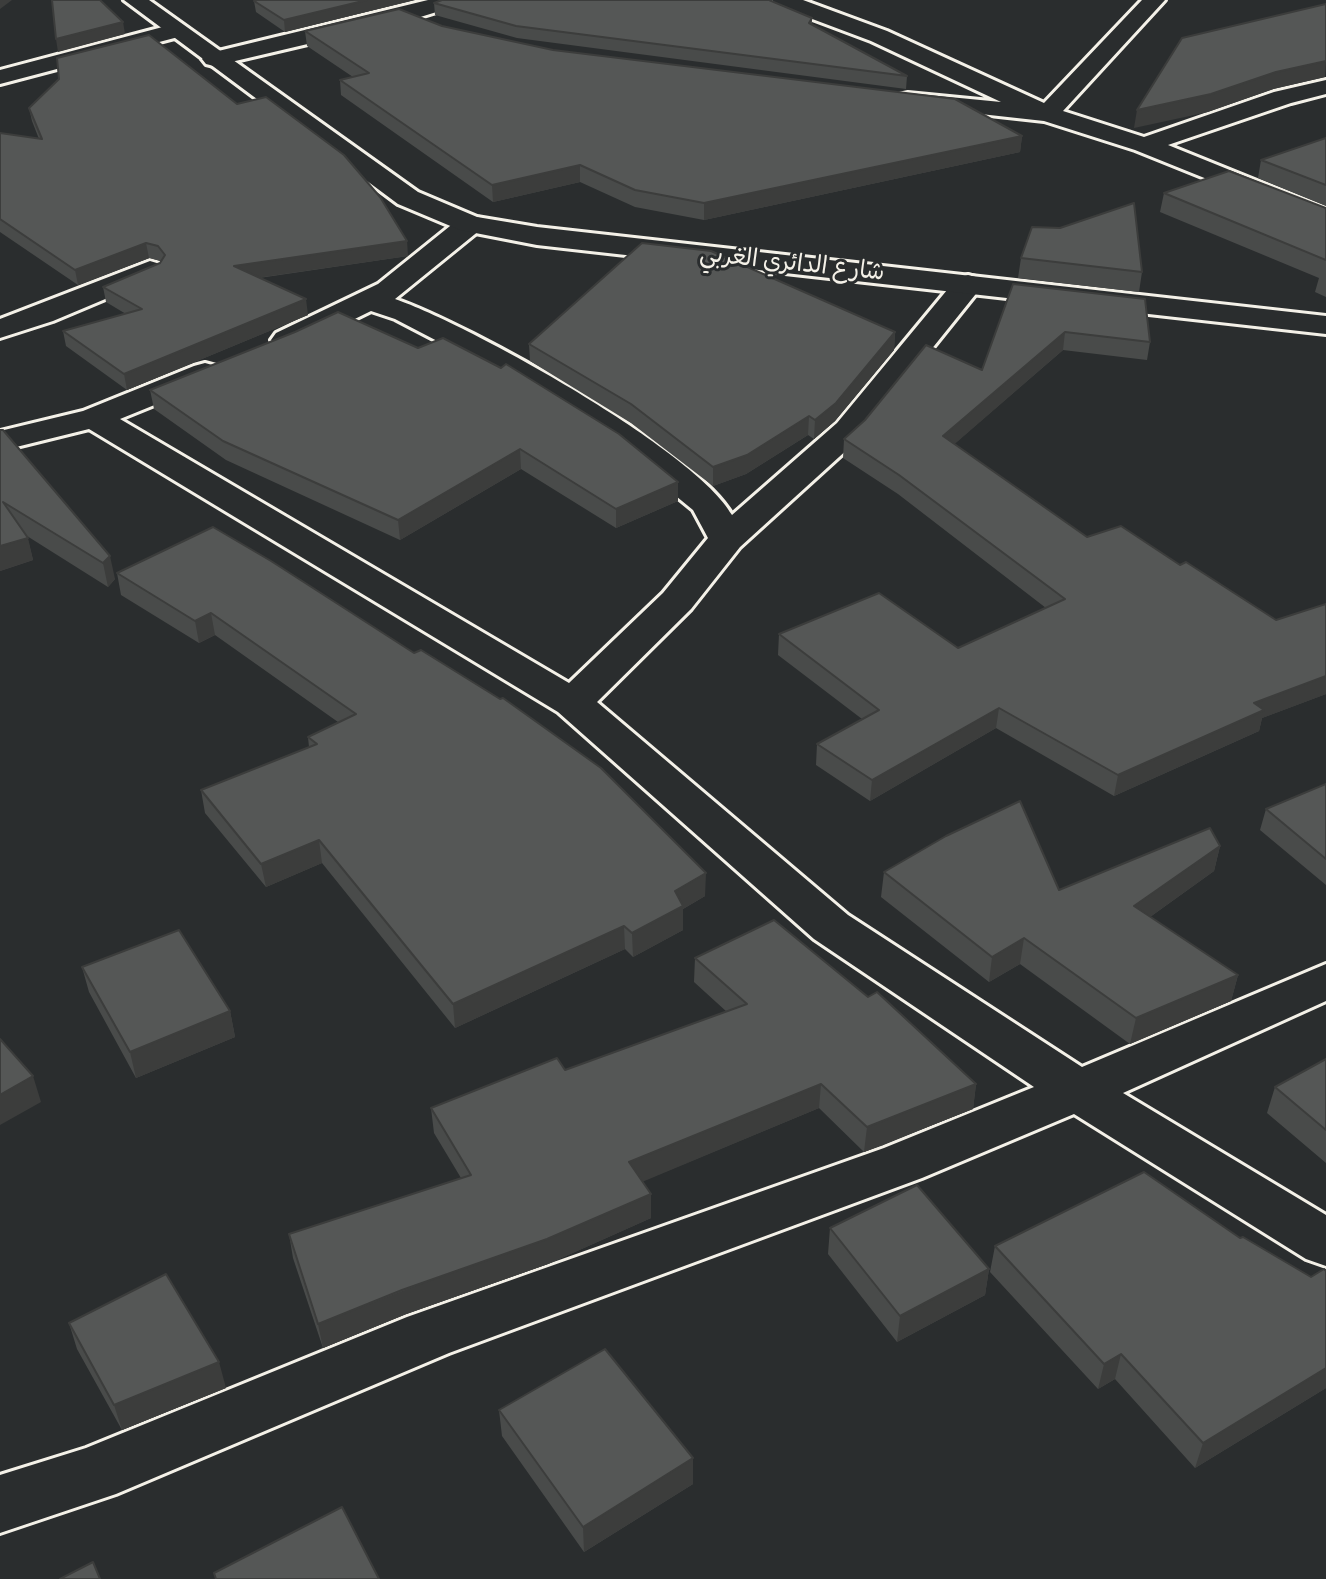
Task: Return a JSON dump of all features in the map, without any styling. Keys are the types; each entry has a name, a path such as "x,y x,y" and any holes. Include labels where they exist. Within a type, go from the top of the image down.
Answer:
{"street":[{"name":"شارع الدائري الغربي","path":"135,0 408,198 470,224 515,233 1326,325"},
{"path":"214,59 406,14 451,0"},
{"path":"783,0 879,36 1047,114 1144,145 1326,219"},
{"path":"1047,114 1154,0"},
{"path":"406,14 440,28"},
{"path":"0,77 174,31"},
{"path":"1144,145 1283,97 1326,87"},
{"path":"887,98 1047,114"},
{"path":"256,353 389,290 470,224"},
{"path":"0,329 150,270"},
{"path":"573,703 677,601 727,539 849,430 968,284"},
{"path":"369,300 406,313 502,362 633,444 708,504 727,539"},
{"path":"0,441 94,418 227,365"},
{"path":"94,418 573,703 831,927 1078,1091 1326,1243"},
{"path":"0,1504 94,1474 428,1335 903,1163 1078,1091 1326,981"}],"building":[{"path":"52,0 100,0 123,22 56,39"},
{"path":"367,0 284,20 254,1"},
{"path":"442,0 769,0 812,18 809,23 907,76 516,26 434,3"},
{"path":"1326,4 1326,61 1276,72 1211,94 1137,110 1182,38"},
{"path":"399,9 442,26 553,50 955,99 1022,136 704,203 635,190 580,165 492,185 340,80 369,73 305,31"},
{"path":"149,35 237,104 266,97 344,155 380,197 407,241 234,266 306,299 124,374 63,331 142,309 103,287 160,263 165,255 158,246 146,243 75,270 0,219 0,133 42,139 29,108 59,79 57,58"},
{"path":"1326,138 1326,185 1261,160"},
{"path":"1229,171 1326,208 1326,260 1164,193"},
{"path":"1134,203 1142,272 1021,258 1032,227 1060,228"},
{"path":"642,243 711,251 895,332 836,403 815,420 809,416 747,455 713,467 631,404 529,344"},
{"path":"1013,284 1145,299 1150,342 1065,332 943,436 1087,537 1121,526 1180,565 1186,562 1276,620 1326,604 1326,676 1254,703 1264,710 1118,775 999,708 872,780 817,744 879,710 779,634 879,593 958,648 1065,599 899,475 844,439 865,420 926,345 982,370"},
{"path":"338,312 418,348 443,338 501,368 506,364 619,434 678,482 616,509 520,449 398,520 223,441 150,390"},
{"path":"0,430 110,556 103,563 3,502 28,538 0,546"},
{"path":"213,527 414,653 421,650 503,698 601,768 706,873 675,891 683,906 632,933 624,926 453,1004 319,840 261,864 201,790 317,744 308,737 356,714 211,613 195,621 117,573"},
{"path":"1326,784 1326,859 1266,809"},
{"path":"1020,801 1059,890 1210,828 1220,846 1134,906 1238,975 1136,1018 1024,938 992,957 884,872 946,836"},
{"path":"774,920 868,997 877,992 976,1084 867,1127 821,1084 629,1162 651,1194 547,1239 402,1290 318,1324 289,1234 471,1175 431,1108 557,1058 565,1070 747,1004 695,958"},
{"path":"179,930 230,1011 130,1052 82,967"},
{"path":"0,1039 33,1076 0,1095"},
{"path":"1326,1059 1326,1130 1275,1087"},
{"path":"1144,1172 1240,1238 1311,1277 1324,1269 1326,1271 1326,1368 1203,1443 1121,1354 1104,1364 995,1246"},
{"path":"917,1185 989,1269 900,1316 830,1228"},
{"path":"166,1274 219,1362 114,1405 69,1323"},
{"path":"605,1349 693,1458 583,1527 499,1410"},
{"path":"342,1507 379,1579 216,1579 214,1573"},
{"path":"93,1562 100,1579 60,1579"}]}
